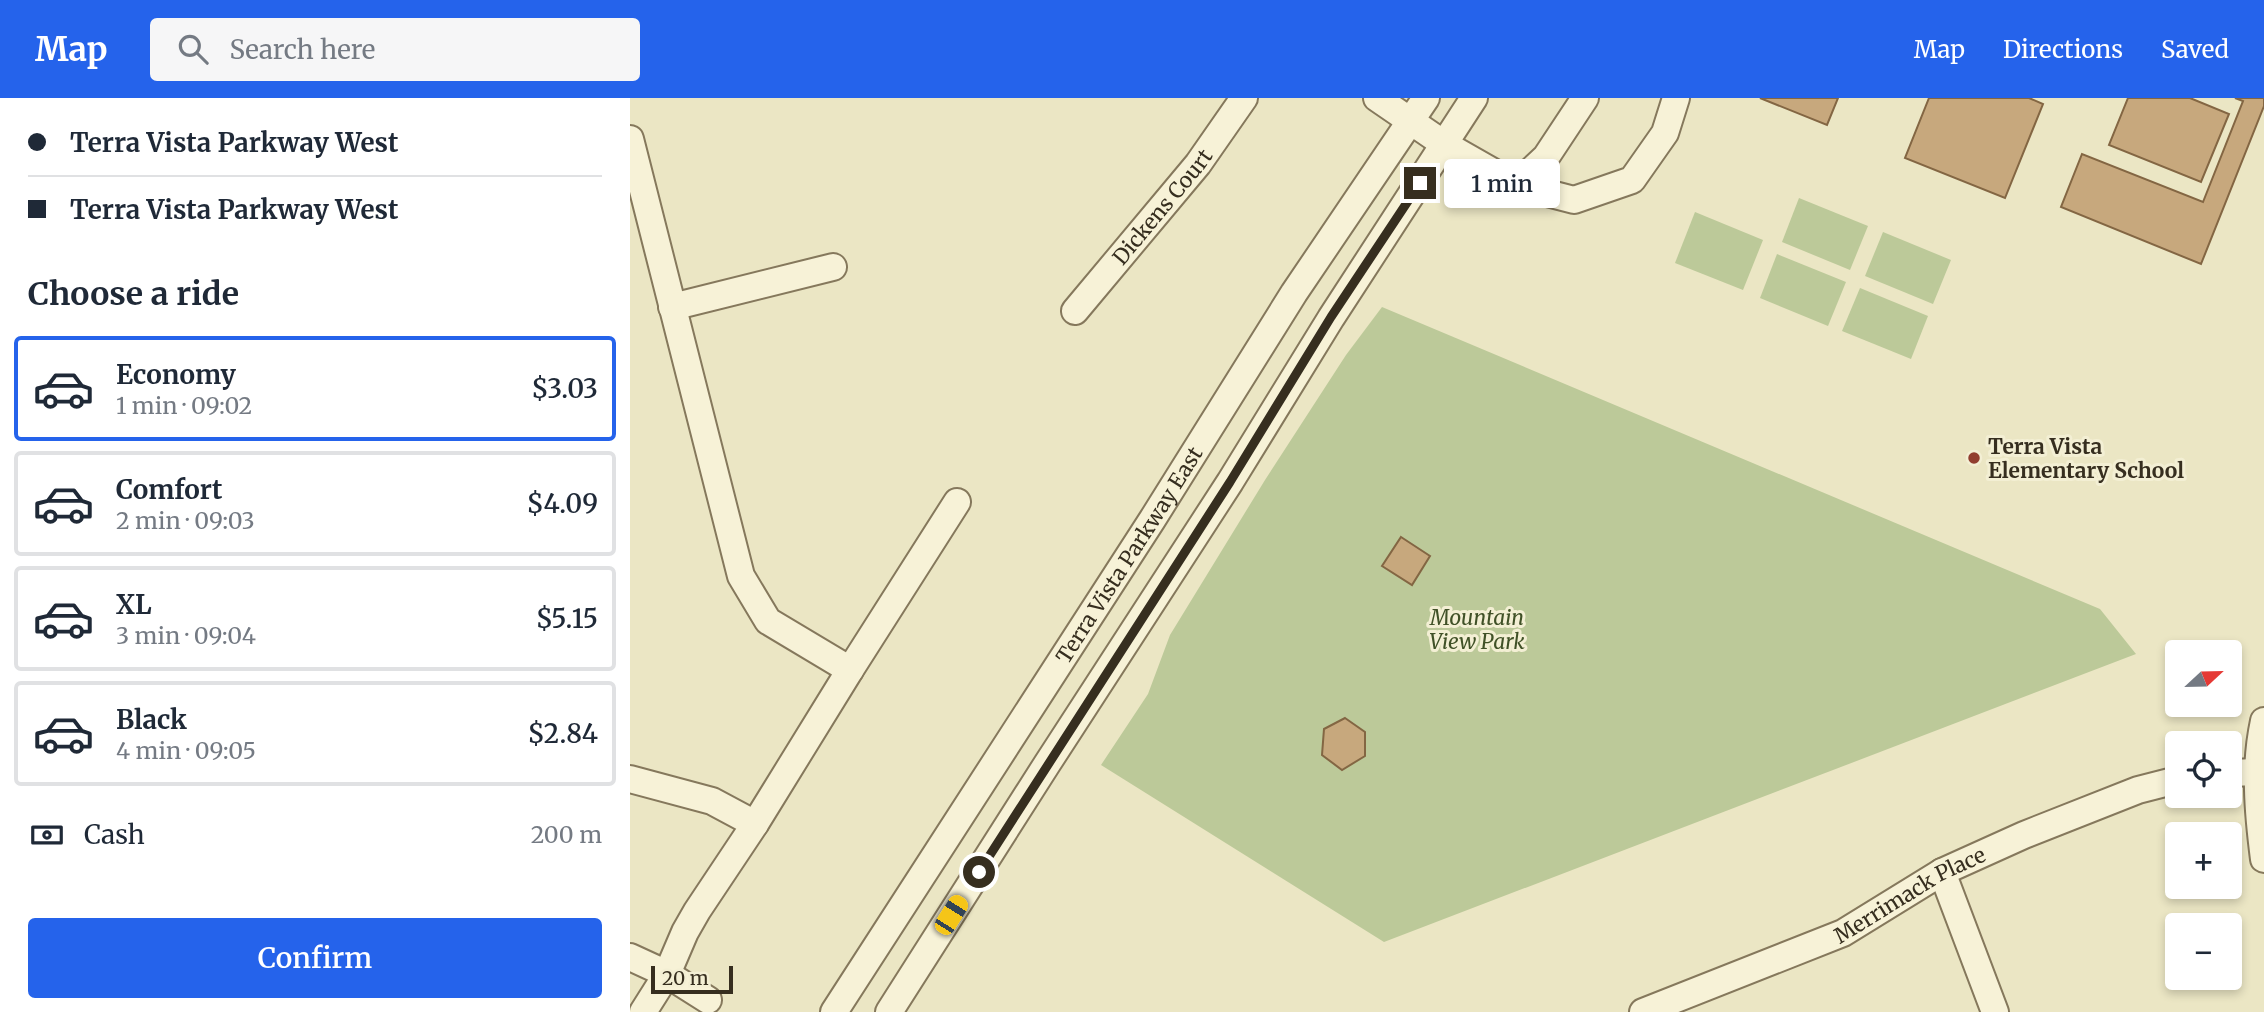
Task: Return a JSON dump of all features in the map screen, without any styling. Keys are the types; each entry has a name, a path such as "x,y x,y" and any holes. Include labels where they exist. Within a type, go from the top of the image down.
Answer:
{"street":[{"name":"Dickens Court","path":"1075,311 1198,164 1244,98"},
{"path":"1377,98 1444,144 1516,186 1574,200 1632,180 1665,133 1676,98"},
{"name":"Terra Vista Parkway East","path":"834,1012 1152,520 1294,293 1426,98"},
{"path":"890,1012 1046,764 1230,482 1331,317 1474,98"},
{"path":"1516,186 1546,157 1586,98"},
{"path":"630,139 741,576 768,621 850,670"},
{"path":"672,307 833,267"},
{"path":"643,1012 667,974 697,911 755,824 957,502"},
{"path":"2264,721 2257,772 2257,805 2264,859"},
{"path":"2242,773 2257,772"},
{"path":"630,779 712,801 755,824"},
{"name":"Merrimack Place","path":"1643,1012 1843,933 1942,872 2024,835 2138,790 2165,783"},
{"path":"1942,872 1995,1012"},
{"path":"630,957 667,974 708,1000"}],"green space":[{"path":"1799,198 1868,226 1850,270 1782,242"},
{"path":"1695,212 1763,240 1743,290 1675,263"},
{"path":"1883,232 1951,260 1933,304 1865,276"},
{"path":"1777,254 1846,282 1828,326 1760,298"},
{"path":"1860,288 1928,316 1911,359 1842,331"},
{"name":"Mountain View Park","path":"1382,307 2100,609 2136,654 1384,942 1101,765 1148,694 1170,635 1265,480 1346,355"}],"building":[{"path":"1760,98 1838,98 1827,125"},
{"path":"1929,98 2029,98 2043,104 2005,198 1905,158"},
{"path":"2128,98 2190,98 2229,114 2201,182 2109,145"},
{"path":"2235,98 2264,98 2264,106 2201,264 2061,207 2082,154 2203,202 2243,101"},
{"path":"1401,537 1430,556 1412,585 1382,566"},
{"path":"1345,718 1365,732 1365,756 1342,770 1322,755 1324,729"}],"place":[{"name":"Terra Vista Elementary School","path":"1974,458"}],"route":[{"path":"979,872 1046,764 1230,482 1331,317 1420,183"}]}
